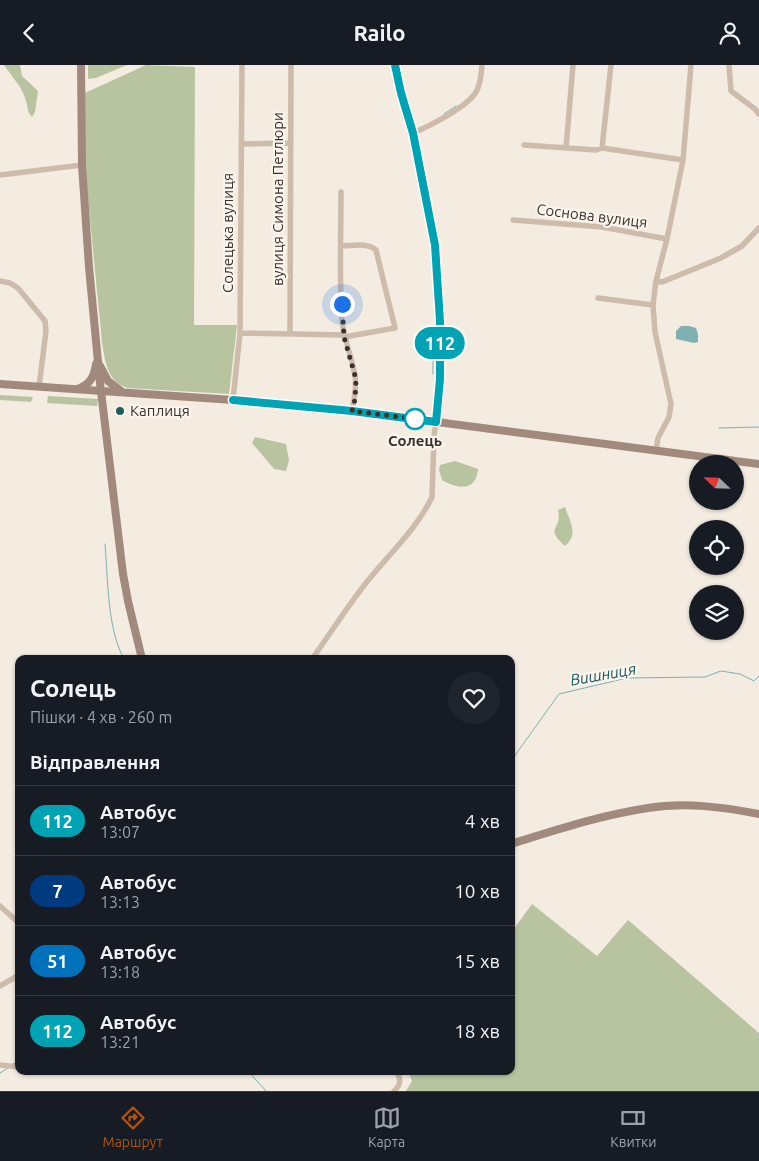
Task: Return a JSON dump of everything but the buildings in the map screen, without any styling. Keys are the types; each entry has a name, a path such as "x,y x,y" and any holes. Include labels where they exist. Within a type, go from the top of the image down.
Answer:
{"main road":[{"path":"81,65 82,165 101,391 123,574 141,655"},
{"path":"75,389 89,383 98,357"},
{"path":"98,357 102,371 108,381 123,392"},
{"path":"0,384 233,400 352,411 759,464"},
{"path":"515,843 596,819 650,807 705,806 759,814"}],"street":[{"name":"Солецька вулиця","path":"233,400 240,333 242,65"},
{"name":"вулиця Симона Петлюри","path":"290,333 291,65"},
{"path":"315,655 366,583 428,505 432,497 434,436 440,359 438,273 432,225 413,133 395,65"},
{"path":"413,133 436,122 469,101 478,89 482,65"},
{"path":"566,148 573,65"},
{"path":"602,149 611,65"},
{"path":"656,450 658,438 669,417 671,404 655,332 653,305 684,160 691,65"},
{"path":"729,65 732,91 759,114"},
{"path":"241,144 292,143"},
{"path":"524,145 602,149 684,160"},
{"path":"0,175 82,165"},
{"path":"341,192 341,292 344,336 356,379 352,411"},
{"name":"Соснова вулиця","path":"513,220 602,227 667,239"},
{"path":"659,282 720,258 742,246 759,228"},
{"path":"240,333 344,336 395,328 376,251 372,247 362,245 341,246"},
{"path":"0,281 10,283 21,291 42,316 46,327 39,387"},
{"path":"598,298 653,305"},
{"path":"0,906 15,919"},
{"path":"0,987 15,978"},
{"path":"2,1064 15,1066"},
{"path":"394,1091 399,1086 399,1075"}],"green space":[{"path":"4,65 20,65 22,76 38,91 35,112 32,117 22,92"},
{"path":"88,65 127,65 96,78 88,79"},
{"path":"146,65 195,67 194,325 237,325 229,394 128,388 121,385 111,376 106,363 102,342 86,178 85,93"},
{"path":"0,395 33,397 31,402 0,400"},
{"path":"48,396 98,399 97,406 47,403"},
{"path":"255,437 286,444 289,460 286,471 274,469 252,443"},
{"path":"455,461 478,469 477,476 470,485 460,487 442,480 439,470 440,465"},
{"path":"565,507 571,523 572,537 565,546 555,535 554,531 559,517 558,510"},
{"path":"532,904 597,956 628,920 759,1033 759,1091 406,1091 412,1081 410,1075 515,1075 515,927"}],"water":[{"path":"681,326 696,328 698,342 694,343 676,339 676,331"}],"waterway":[{"path":"444,114 456,106"},
{"path":"412,144 423,198"},
{"path":"423,202 425,212"},
{"path":"426,216 427,223"},
{"path":"427,228 430,244"},
{"path":"431,248 434,270"},
{"path":"435,275 436,294"},
{"path":"435,304 436,297"},
{"path":"435,309 435,319"},
{"path":"433,349 435,323"},
{"path":"433,353 433,374"},
{"path":"719,428 759,427"},
{"path":"105,544 111,618 118,647 122,655"},
{"name":"Вишниця","path":"515,755 559,694 627,678 705,677 721,671 740,674 754,681 759,676"},
{"name":"Вишниця","path":"0,1073 8,1068"},
{"path":"252,1075 266,1091"}],"bus line":[{"name":"112","path":"233,400 352,411 436,422 440,379 440,321 435,245 413,133 395,65"}],"place":[{"name":"Каплиця","path":"120,411"},
{"name":"Солець","path":"415,419"}],"route":[{"path":"342,304 344,337 356,379 352,411 424,420 415,419"}]}
